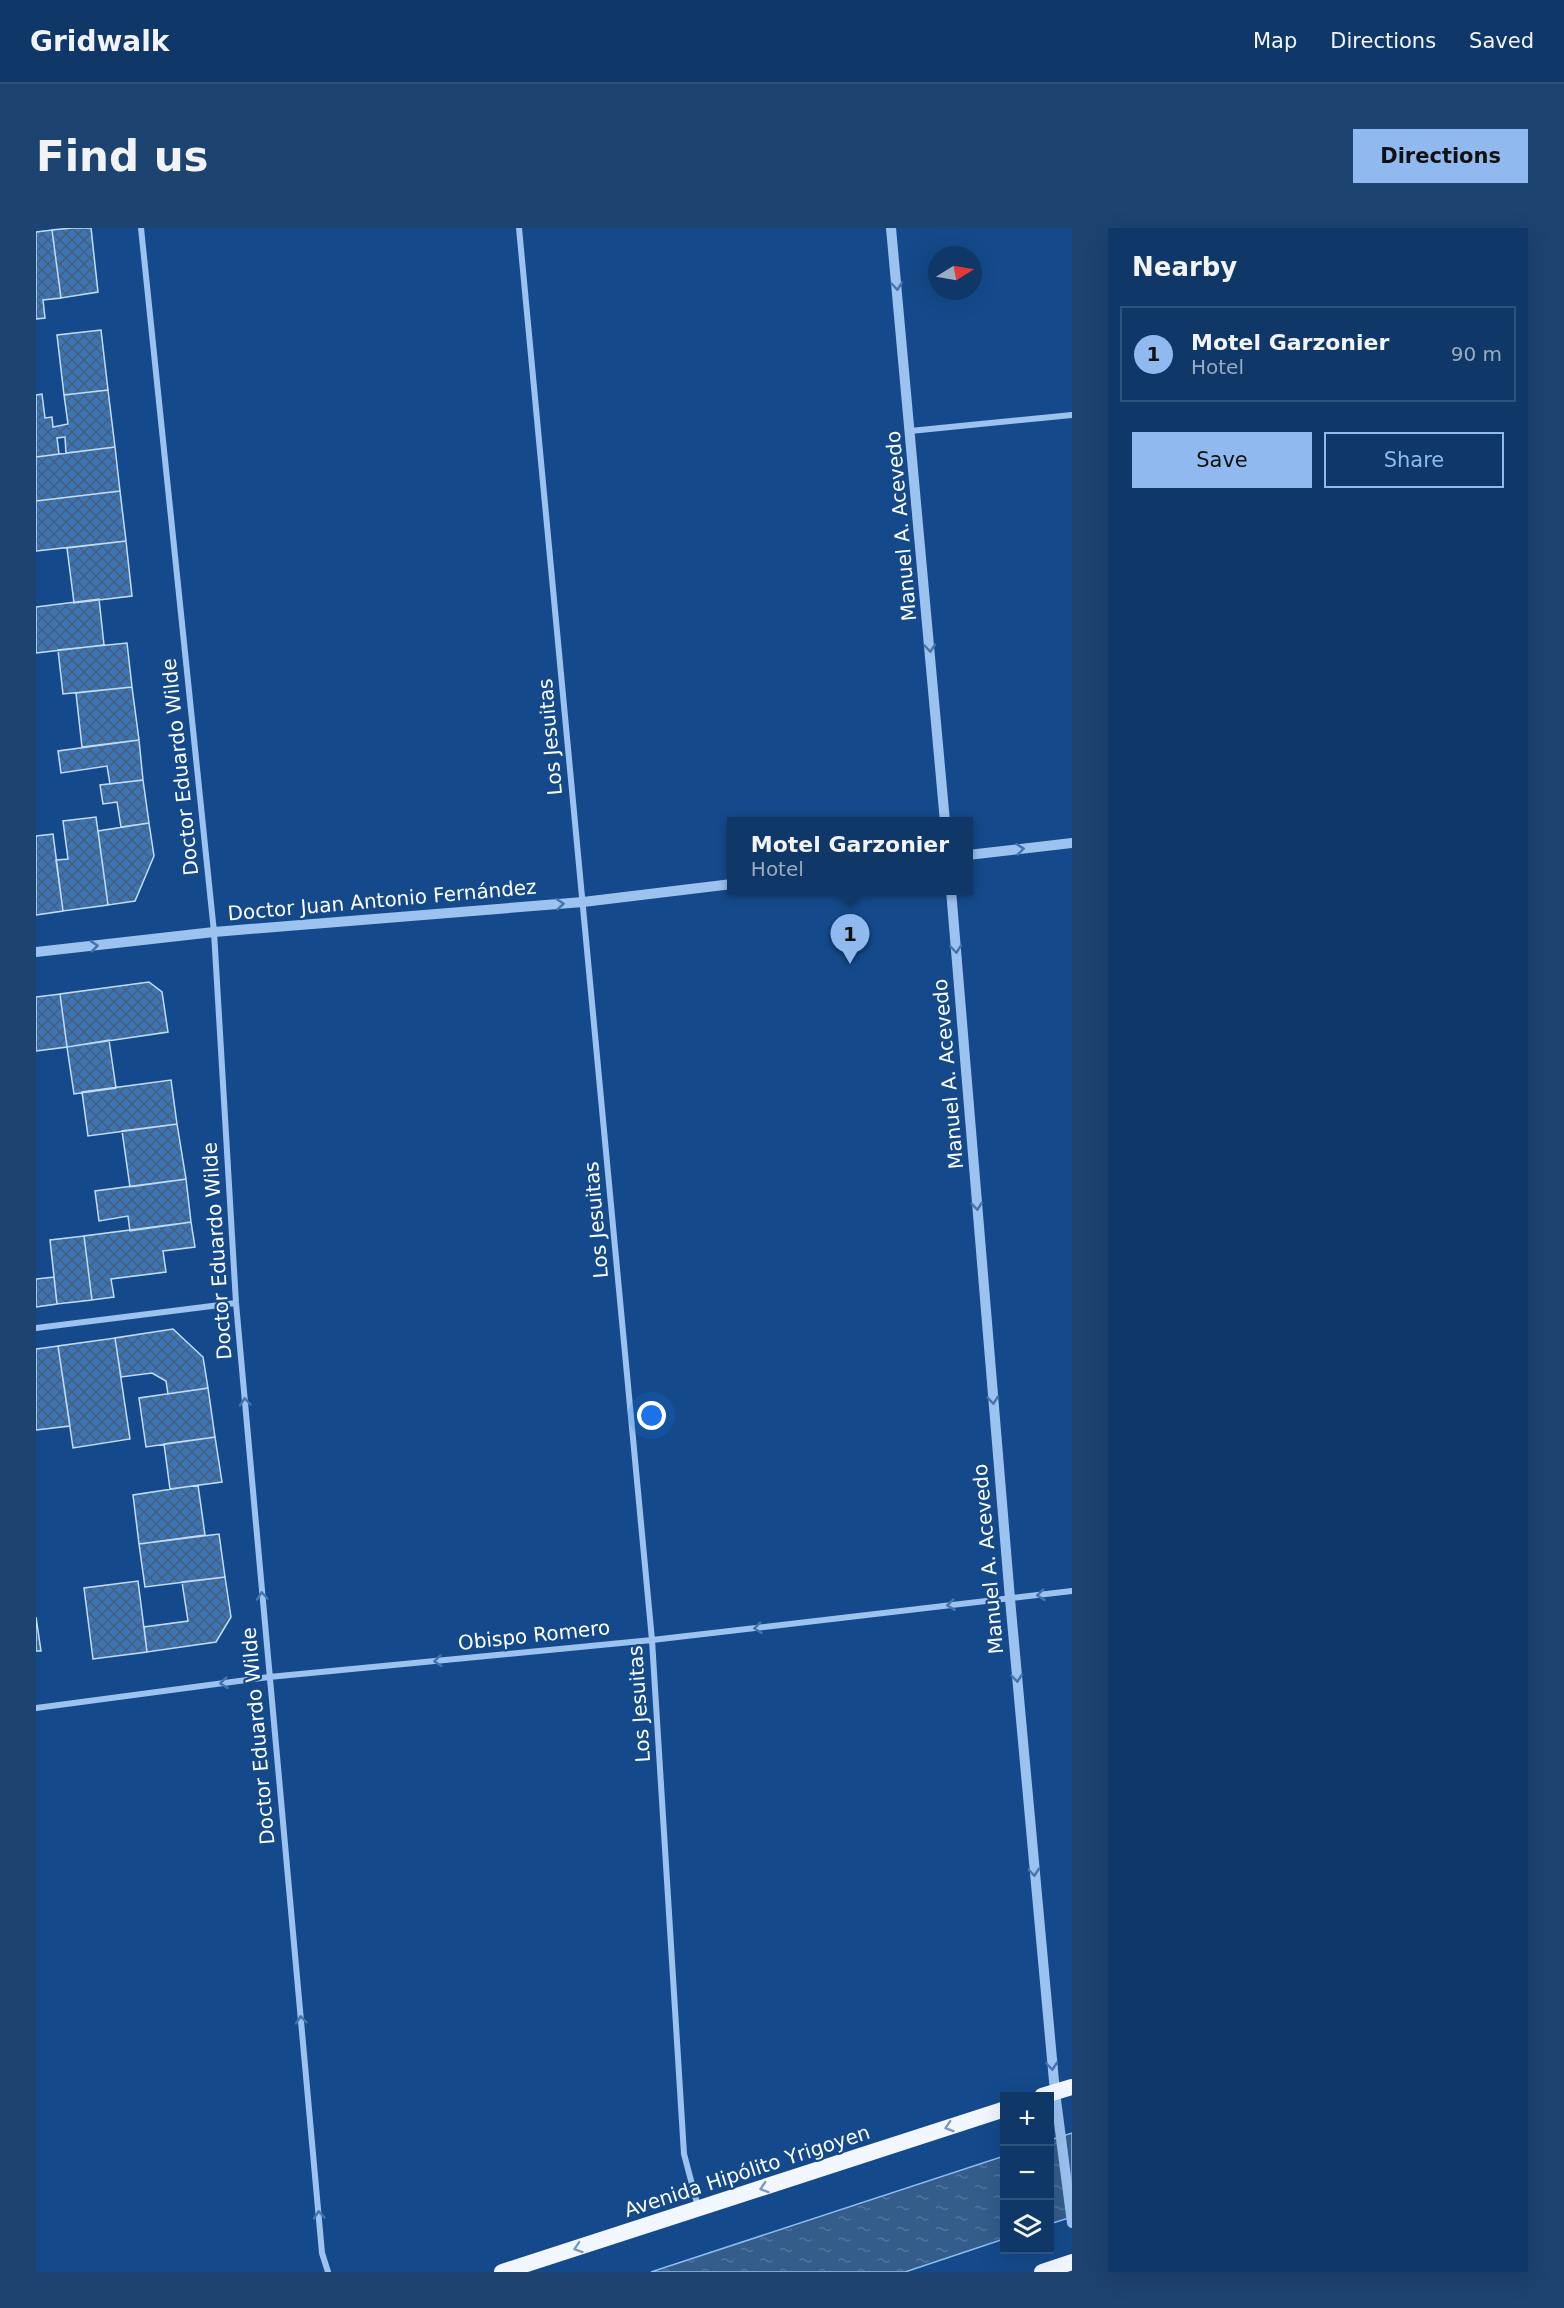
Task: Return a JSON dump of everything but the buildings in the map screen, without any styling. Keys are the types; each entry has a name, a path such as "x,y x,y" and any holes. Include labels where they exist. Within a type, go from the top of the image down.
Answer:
{"highway":[{"path":"1054,2093 1072,2087"},
{"name":"Avenida Hipólito Yrigoyen","path":"502,2272 1000,2111"},
{"path":"1042,2272 1072,2262"}],"street":[{"name":"Doctor Eduardo Wilde","path":"141,228 213,932 236,1303 321,2241 328,2272"},
{"name":"Los Jesuitas","path":"519,228 652,1640 684,2154 699,2209"},
{"name":"Manuel A. Acevedo","path":"891,228 945,817"},
{"path":"910,431 1072,415"},
{"path":"973,855 1072,843"},
{"name":"Doctor Juan Antonio Fernández","path":"36,952 213,932 583,902 727,885"},
{"name":"Manuel A. Acevedo","path":"951,895 1010,1599 1048,2092"},
{"path":"36,1328 236,1303"},
{"name":"Obispo Romero","path":"36,1708 269,1677 652,1640 1072,1591"},
{"name":"Manuel A. Acevedo","path":"1054,2127 1072,2223"}],"water":[{"path":"1072,2133 1072,2217 1054,2223 1054,2146 1054,2139"},
{"path":"1000,2157 1000,2240 905,2272 651,2272"}],"place":[{"name":"Motel Garzonier","path":"850,964"}]}
